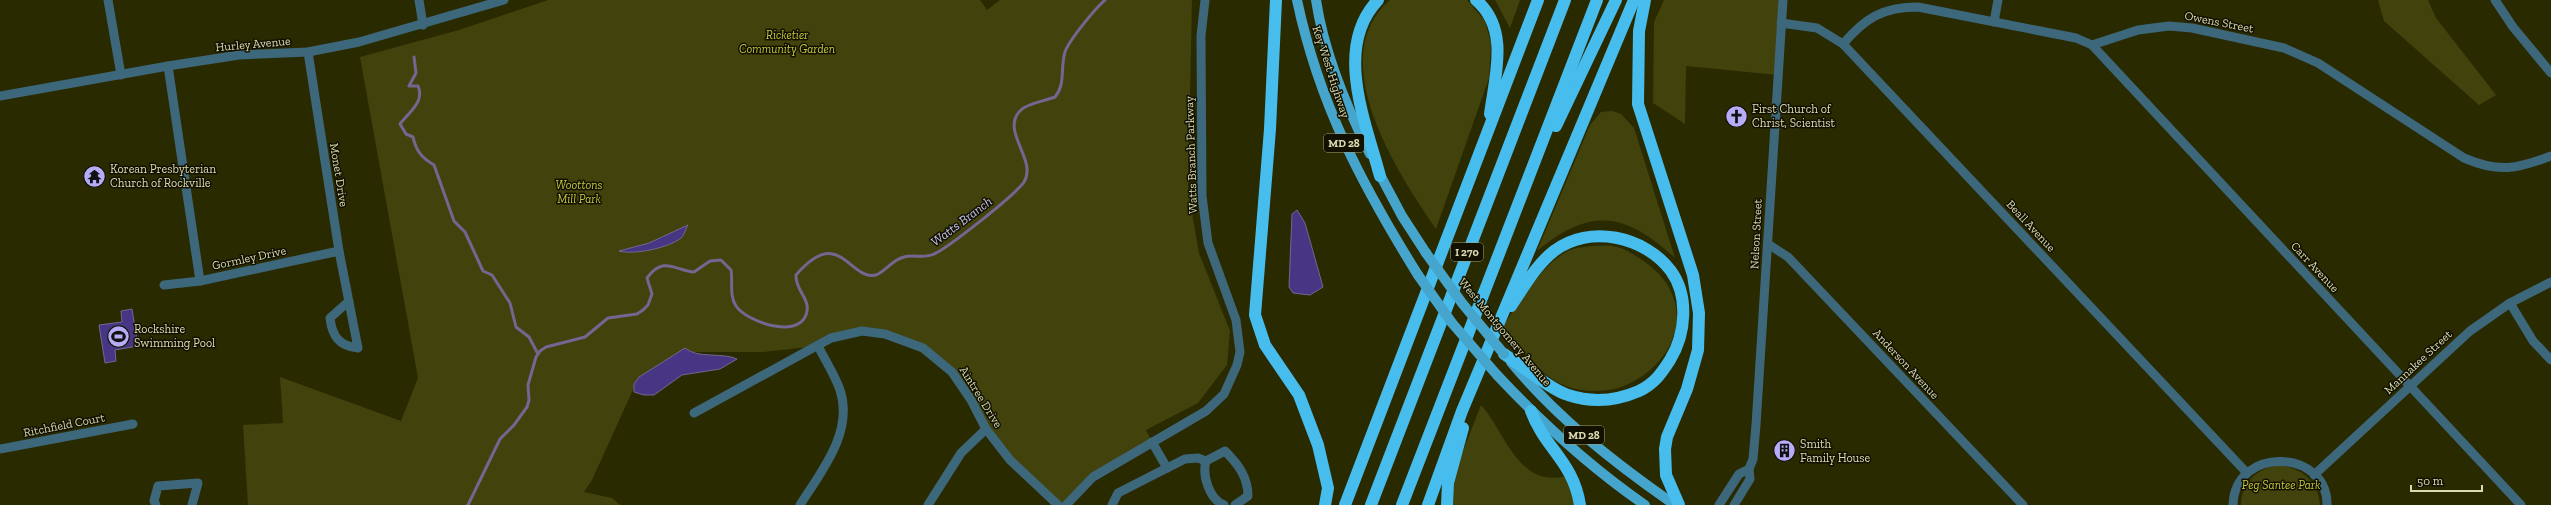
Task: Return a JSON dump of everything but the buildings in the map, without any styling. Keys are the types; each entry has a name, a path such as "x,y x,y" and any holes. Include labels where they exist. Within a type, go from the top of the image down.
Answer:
{"highway":[{"path":"1276,0 1270,129 1255,315 1264,345 1299,395 1318,445 1328,488 1325,505"},
{"path":"1378,0 1364,18 1359,32 1356,48 1357,86 1380,176"},
{"path":"1476,0 1495,28 1499,46 1488,136"},
{"name":"I 270","path":"1345,505 1400,356 1488,136 1538,0"},
{"name":"I 270","path":"1371,505 1565,0"},
{"name":"I 270","path":"1402,505 1597,0"},
{"path":"1516,208 1616,0"},
{"path":"1428,505 1471,389 1634,0"},
{"path":"1645,0 1639,31 1638,104 1693,275 1699,313 1698,350 1687,389 1667,436 1665,449 1666,475 1679,505"},
{"path":"1496,328 1536,268 1554,250 1577,239 1593,236 1619,238 1637,244 1660,258 1668,267 1679,292 1684,319 1680,339 1672,356 1658,379 1646,388 1623,398 1599,401 1567,395 1504,354"},
{"path":"1447,505 1448,483 1471,389"},
{"path":"1531,411 1538,431 1566,466 1576,486 1580,505"}],"main road":[{"name":"Key West Highway","path":"1297,0 1306,43 1340,136 1379,213 1418,275 1452,323 1497,375 1531,411"},
{"name":"West Montgomery Avenue","path":"1316,0 1318,17 1343,93 1380,176 1426,253 1462,303 1532,386 1584,435 1675,505"},
{"name":"MD 28","path":"1531,411 1603,475 1645,505"}],"street":[{"path":"108,0 121,75"},
{"path":"419,0 423,25"},
{"name":"Hurley Avenue","path":"0,96 239,55 308,52 359,42 423,25 504,0"},
{"name":"Watts Branch Parkway","path":"1066,505 1093,477 1206,411 1224,394 1233,376 1240,352 1236,320 1208,243 1202,196 1200,36 1205,0"},
{"name":"Nelson Street","path":"1734,505 1750,479 1749,469 1753,459 1783,0"},
{"path":"1994,22 1998,0"},
{"path":"2495,0 2512,27 2551,73"},
{"path":"1843,44 1868,18 1897,7 1918,7 2076,38 2092,45"},
{"name":"Beall Avenue","path":"1781,23 1817,28 1843,44 2247,473"},
{"name":"Owens Street","path":"2092,45 2138,30 2169,26 2192,28 2284,48 2318,63 2464,158 2482,165 2504,169 2520,168 2551,156"},
{"name":"Carr Avenue","path":"2092,45 2521,505"},
{"name":"Monet Drive","path":"308,52 339,251 349,301 352,316 358,348 348,347 337,340 332,331 330,318 349,301"},
{"path":"168,66 200,281"},
{"name":"Anderson Avenue","path":"1768,244 1788,257 2023,505"},
{"name":"Gormley Drive","path":"164,285 200,281 339,251"},
{"name":"Mannakee Street","path":"2314,475 2470,330 2510,303 2551,282"},
{"path":"2510,303 2533,341 2551,360"},
{"name":"Aintree Drive","path":"694,413 831,338 862,331 892,336 923,348 939,359 959,381 986,429 1010,460 1058,505"},
{"path":"800,505 834,450 842,428 843,409 840,390 818,346"},
{"name":"Ritchfield Court","path":"0,450 133,424"},
{"path":"928,505 961,453 986,429"},
{"path":"1152,442 1167,468"},
{"path":"1224,505 1219,503 1209,489 1203,470 1206,461 1225,451 1238,464 1246,481 1248,496 1235,505"},
{"path":"1112,505 1118,493 1185,459 1198,458 1206,461"},
{"path":"2233,505 2238,485 2247,473 2259,465 2273,461 2288,461 2302,466 2314,475 2323,488 2327,505"},
{"path":"1719,505 1739,474 1749,469"},
{"path":"156,505 154,501 158,486 198,483 192,505"}],"green space":[{"name":"Woottons Mill Park","path":"548,0 980,0 987,10 1000,0 1192,0 1188,190 1199,253 1230,331 1227,365 1198,403 1146,430 1152,442 1093,477 1066,505 1058,505 1010,460 963,385 923,348 862,331 818,346 763,352 682,352 637,381 592,480 584,492 612,498 620,505 248,505 243,425 283,423 280,377 401,421 418,378 360,57 459,30"},
{"path":"1390,0 1467,0 1485,21 1491,43 1489,78 1436,229 1403,178 1387,148 1373,116 1365,83 1363,53 1371,24"},
{"path":"1495,0 1520,0 1510,28"},
{"path":"1664,0 1783,0 1778,75 1686,66 1685,124 1653,103 1654,22"},
{"path":"2378,0 2428,0 2436,18 2496,95 2479,105 2384,21"},
{"path":"1612,111 1621,114 1634,128 1675,258 1657,243 1640,232 1624,224 1608,221 1591,222 1574,227 1556,237 1537,251 1590,125 1601,112"},
{"path":"1592,246 1613,246 1622,248 1645,262 1662,277 1672,294 1677,312 1675,330 1669,347 1658,362 1643,376 1624,386 1601,391 1576,389 1568,387 1552,379 1536,366 1502,327 1533,283 1552,262 1562,254 1573,249"},
{"path":"1481,405 1490,416 1514,455 1524,466 1536,474 1550,478 1566,476 1572,487 1575,505 1453,505 1454,474"},
{"name":"Peg Santee Park","path":"2279,465 2295,469 2307,477 2316,489 2319,496 2320,505 2241,505 2244,489 2247,483 2264,469"}],"shaded area":[{"path":"1297,210 1305,223 1323,287 1310,295 1293,293 1289,287 1292,214"},
{"path":"688,225 682,237 668,245 651,250 634,252 619,251 649,243"},
{"name":"Rockshire Swimming Pool","path":"132,309 138,346 115,350 116,361 105,363 99,325 122,322 121,311"},
{"path":"685,348 696,353 737,359 720,369 682,375 654,395 644,395 634,392 634,384 639,377"}],"waterway":[{"name":"Watts Branch","path":"468,505 500,439 514,425 527,407 529,400 528,385 536,357 540,351 546,347 585,337 608,318 637,314 643,310 648,305 652,294 647,278 659,267 670,266 694,272 710,261 721,260 731,270 734,302 742,312 750,318 772,326 793,326 801,322 806,315 807,309 807,304 796,281 796,275 811,261 823,254 834,254 867,275 876,275 900,258 907,256 926,256 942,250 981,221 1018,189 1024,182 1027,173 1026,164 1014,127 1015,118 1024,108 1037,102 1055,97 1062,81 1064,58 1067,47 1095,10 1105,0"},
{"path":"414,57 416,73 409,86 418,86 420,92 418,102 400,124 406,134 413,137 420,154 434,165 454,221 465,232 483,271 492,275 510,303 516,327 529,337 538,354"}],"place":[{"name":"First Church of Christ, Scientist","path":"1737,116"},
{"name":"Korean Presbyterian Church of Rockville","path":"94,176"},
{"name":"Rockshire Swimming Pool","path":"119,336"},
{"name":"Smith Family House","path":"1785,451"}],"park label":[{"name":"Ricketier Community Garden","path":"787,42"}]}
